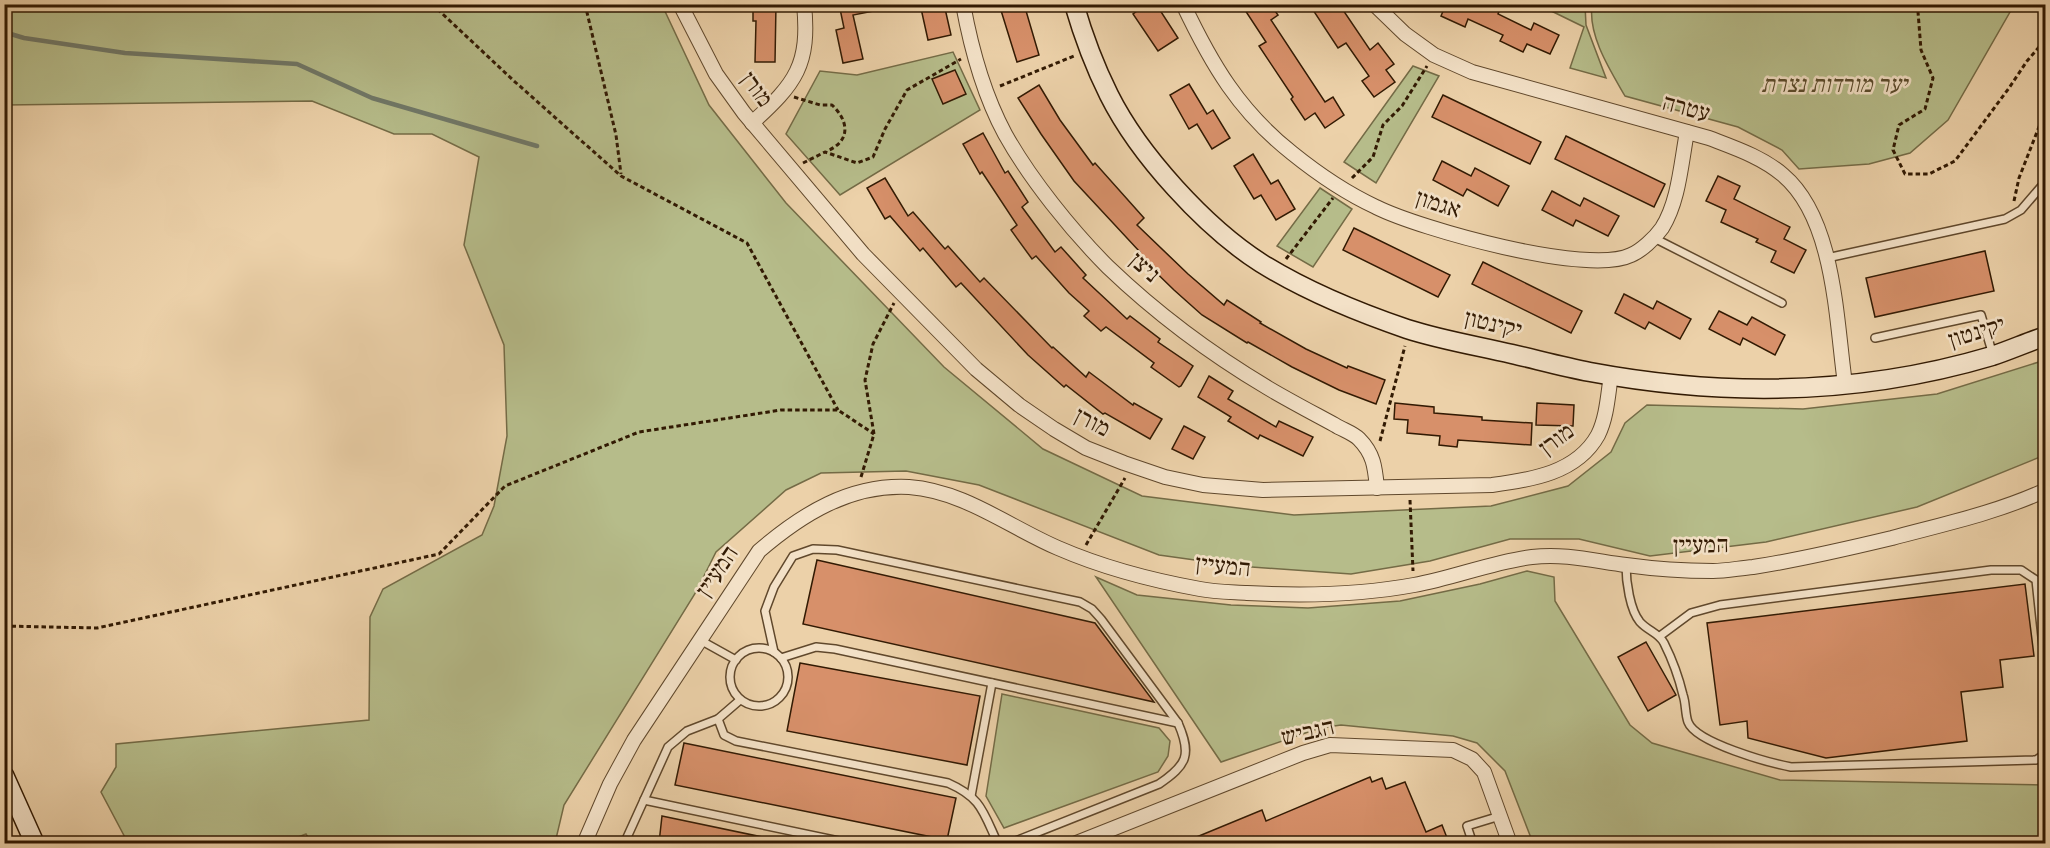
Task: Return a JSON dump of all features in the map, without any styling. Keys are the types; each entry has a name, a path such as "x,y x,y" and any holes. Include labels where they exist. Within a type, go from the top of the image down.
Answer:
{"street":[{"name":"מורן","path":"680,4 716,74 752,123 863,254 976,369 1019,405 1086,448 1165,477 1203,485 1263,490 1492,485 1546,476 1570,464 1588,448 1598,435 1605,415 1611,375"},
{"path":"752,123 785,91 801,67 805,46 804,4"},
{"name":"ניצן","path":"963,4 974,51 987,91 1005,133 1031,175 1065,218 1108,266 1154,308 1211,352 1267,387 1357,436 1370,451 1374,462 1377,488"},
{"name":"יקינטון","path":"1074,4 1110,97 1133,134 1191,204 1226,236 1276,272 1329,298 1409,329 1590,372 1696,386 1744,389 1792,389 1881,381 1993,355 2046,336"},
{"name":"אגמון","path":"1184,4 1200,41 1221,77 1253,117 1291,152 1342,188 1376,207 1427,227 1486,243 1570,260 1607,260 1631,256 1662,229 1673,204 1687,132"},
{"name":"עטרה","path":"1374,4 1405,34 1434,55 1472,72 1687,132 1742,151 1763,161 1783,175 1800,193 1813,214 1824,242 1845,384"},
{"name":"המעיין","path":"584,843 610,784 634,740 759,551 786,528 814,511 843,497 873,488 910,488 942,492 973,504 1025,533 1079,557 1104,567 1151,580 1205,590 1320,595 1414,585 1498,563 1536,556 1569,556 1667,570 1718,571 1779,563 1985,514 2046,490"},
{"name":"הגביש","path":"1074,843 1303,753 1330,746 1453,750 1472,759 1484,772 1510,843"},
{"path":"4,775 35,843"}],"lane":[{"path":"1827,258 2005,219 2021,210 2046,181"},
{"path":"1653,237 1782,303"},
{"path":"1875,338 1980,315 1993,355"},
{"path":"774,652 765,611 774,587 793,556 813,549 837,550 1080,602 1092,609 1178,723 1186,741 1186,759 1176,772 1159,784 1008,843"},
{"path":"1626,565 1628,589 1639,621 1649,631 1660,636 1668,650 1683,695 1688,724 1704,738 1766,762 1791,767 2036,760 2046,753"},
{"path":"1660,636 1691,613 1720,605 1990,570 2021,570 2036,580 2046,675"},
{"path":"700,640 736,660"},
{"path":"781,658 816,647 835,650 1178,723"},
{"path":"755,648 774,652 781,658 788,676 783,694 776,700 758,706 749,705 740,700 730,684 730,674 736,660 746,651 755,648"},
{"path":"971,796 992,683"},
{"path":"624,843 668,747 687,731 718,719 740,700"},
{"path":"718,719 724,735 736,741 948,783 966,791 981,806 998,843"},
{"path":"644,800 853,843"},
{"path":"1473,843 1467,826 1500,816"}],"path":[{"path":"432,4 621,176 747,243 838,410 874,434"},
{"path":"585,4 616,135 621,176"},
{"path":"1920,4 1918,12 1921,51 1933,78 1925,109 1899,125 1893,150 1905,174 1929,174 1955,161 2027,61 2046,39"},
{"path":"987,91 1090,50"},
{"path":"825,152 857,163 873,157 885,129 907,90 974,51"},
{"path":"1276,272 1342,188 1373,157 1383,124 1402,106 1434,55"},
{"path":"785,91 799,99 820,105 832,105 842,114 846,126 836,147 791,169"},
{"path":"2013,215 2014,192 2046,109"},
{"path":"856,493 874,434 865,380 873,344 900,292"},
{"path":"1374,462 1409,329"},
{"path":"4,626 97,628 439,554 505,486 639,432 781,410 838,410"},
{"path":"1079,557 1132,466"},
{"path":"1409,487 1414,585"}],"green space":[{"name":"יער מורדות נצרת","path":"2014,4 1948,120 1910,153 1869,164 1799,169 1782,150 1738,127 1625,96 1597,41 1593,29 1592,5"},
{"path":"4,5 662,5 709,105 786,203 944,367 1043,449 1142,496 1294,515 1491,506 1568,486 1611,452 1625,423 1647,405 1803,409 1937,394 2045,360 2045,455 1917,507 1766,542 1650,556 1579,539 1510,539 1430,561 1351,574 1238,566 1159,555 979,485 906,471 821,473 786,490 716,552 696,592 564,805 555,843 312,844 306,834 283,843 128,843 101,792 116,767 116,744 369,720 370,617 383,589 482,535 494,506 507,436 504,345 464,245 479,157 432,134 394,134 312,101 5,105"},
{"path":"1539,5 1585,5 1586,25 1606,78 1570,68 1584,27"},
{"path":"953,52 980,110 840,195 786,134 820,71 857,75"},
{"path":"1413,66 1439,76 1376,183 1344,162"},
{"path":"1320,188 1352,209 1313,267 1277,246"},
{"path":"1527,571 1554,577 1555,601 1630,725 1652,743 1780,780 2045,785 2045,843 1533,843 1505,771 1477,743 1453,736 1341,725 1320,728 1221,762 1096,577 1137,595 1231,605 1308,608 1400,601 1480,584"},
{"path":"1002,694 1159,728 1170,741 1168,756 1158,772 1004,828 986,796"}],"building":[{"path":"753,4 776,4 775,62 755,62 756,21 753,21"},
{"path":"839,4 878,4 879,10 853,15 863,59 843,63 836,30 844,28"},
{"path":"920,4 944,4 951,35 928,40"},
{"path":"999,4 1024,4 1039,55 1017,62"},
{"path":"1147,4 1156,4 1178,38 1158,51 1133,14"},
{"path":"1241,4 1270,4 1278,15 1271,20 1325,102 1333,97 1344,115 1325,128 1315,113 1305,120 1291,99 1293,97 1259,46 1266,42"},
{"path":"1322,4 1339,4 1370,50 1378,43 1394,64 1386,70 1395,82 1374,97 1362,81 1369,76 1346,43 1338,48 1313,10"},
{"path":"1446,4 1489,4 1500,9 1498,14 1531,30 1534,23 1559,35 1550,54 1527,44 1523,52 1500,41 1503,35 1468,19 1465,27 1441,16"},
{"path":"955,70 966,94 943,104 932,79"},
{"path":"1189,84 1207,114 1213,110 1230,138 1212,149 1197,124 1189,129 1170,95"},
{"path":"1039,85 1060,120 1093,165 1095,163 1144,218 1137,225 1188,274 1224,305 1227,300 1260,323 1306,349 1347,368 1348,366 1385,380 1376,404 1339,390 1247,343 1202,315 1174,290 1138,255 1140,252 1074,181 1041,134 1018,98"},
{"path":"1443,95 1541,142 1530,164 1432,117"},
{"path":"983,133 1005,173 1008,171 1028,202 1022,207 1055,252 1061,247 1086,275 1083,278 1127,319 1130,316 1160,339 1158,342 1193,366 1181,386 1179,387 1151,367 1154,363 1106,327 1101,331 1084,316 1089,311 1069,293 1036,256 1032,259 1011,230 1017,225 982,172 980,174 963,144"},
{"path":"1566,136 1665,184 1654,207 1555,159"},
{"path":"1253,154 1271,184 1278,180 1295,209 1276,220 1261,195 1254,199 1234,166"},
{"path":"1442,161 1471,176 1475,168 1509,186 1498,206 1467,189 1463,196 1433,180"},
{"path":"1718,176 1740,186 1734,199 1790,227 1784,239 1806,250 1794,273 1771,262 1776,251 1756,242 1758,239 1721,222 1726,210 1706,201"},
{"path":"885,178 908,216 913,212 945,249 948,246 980,282 984,278 1052,348 1086,377 1089,372 1133,405 1134,403 1162,419 1150,439 1105,413 1103,414 1066,385 1064,387 1028,355 961,283 956,287 923,248 920,251 890,216 885,219 867,188"},
{"path":"1552,191 1580,206 1584,198 1619,216 1608,236 1576,220 1573,226 1542,210"},
{"path":"1354,228 1450,275 1438,297 1343,250"},
{"path":"1985,251 1994,291 1875,317 1866,278"},
{"path":"1483,262 1582,311 1571,333 1472,284"},
{"path":"1624,294 1653,309 1657,301 1691,319 1680,339 1649,322 1645,329 1615,313"},
{"path":"1719,311 1747,325 1752,317 1785,335 1775,355 1743,338 1740,345 1709,329"},
{"path":"1209,376 1233,391 1228,399 1276,427 1279,421 1313,437 1303,456 1260,435 1258,439 1228,421 1231,417 1198,397"},
{"path":"1395,403 1434,407 1434,413 1482,417 1482,420 1532,423 1531,445 1458,440 1457,447 1439,445 1440,436 1407,433 1408,420 1394,419"},
{"path":"1537,403 1574,405 1573,426 1536,425"},
{"path":"1184,426 1205,437 1193,459 1172,449"},
{"path":"817,560 1095,623 1154,702 803,624"},
{"path":"2025,584 2034,656 2000,660 2003,687 1961,692 1967,741 1826,758 1748,738 1747,721 1720,725 1707,623"},
{"path":"1646,642 1676,695 1648,711 1618,657"},
{"path":"800,663 980,696 967,765 787,731"},
{"path":"684,743 956,798 947,840 675,785"},
{"path":"1370,777 1372,782 1382,778 1386,789 1405,782 1426,832 1442,825 1449,843 1182,843 1262,810 1266,821"},
{"path":"662,816 767,838 766,843 659,843"}],"waterway":[{"path":"4,32 24,38 125,53 297,64 372,98 537,146"}]}
